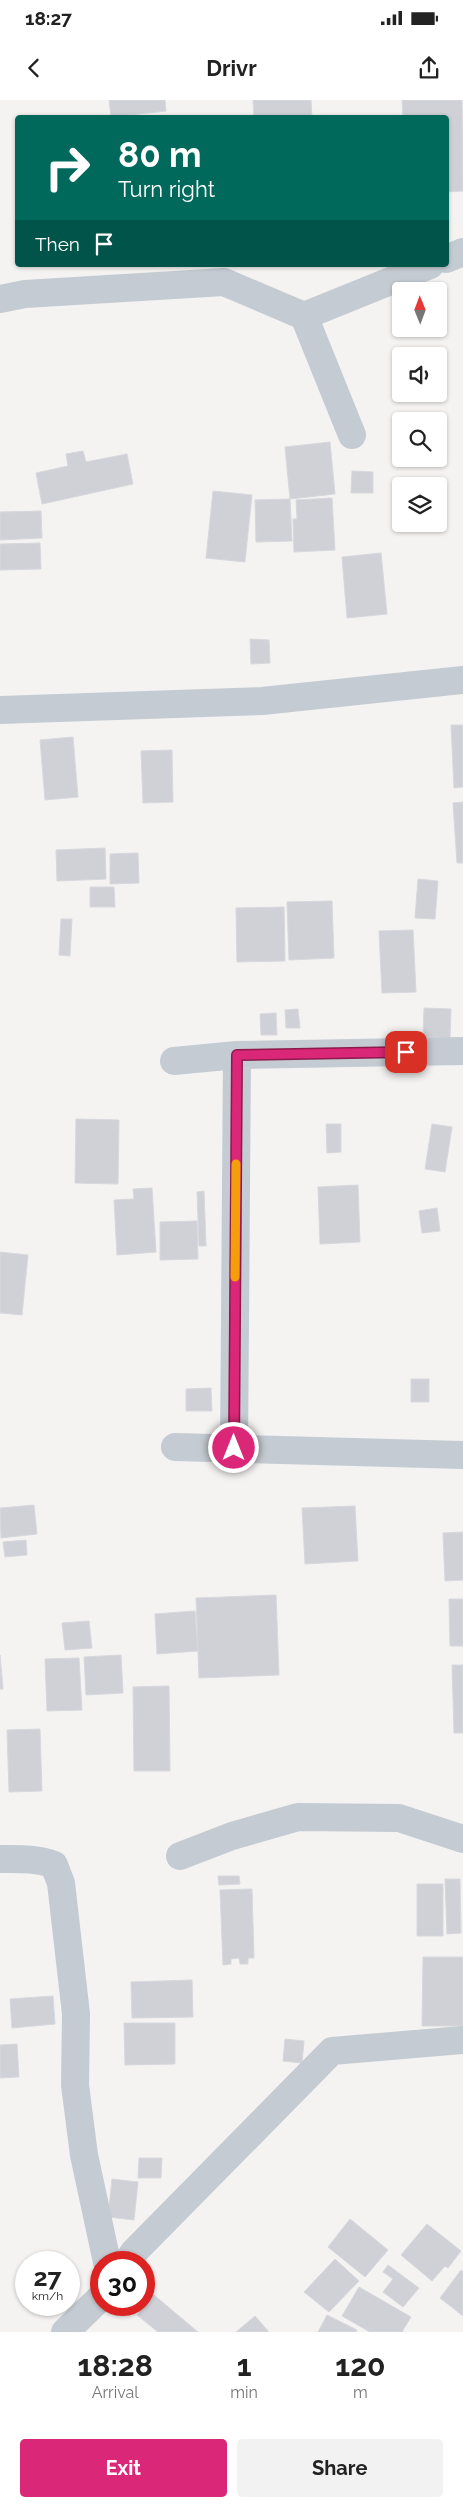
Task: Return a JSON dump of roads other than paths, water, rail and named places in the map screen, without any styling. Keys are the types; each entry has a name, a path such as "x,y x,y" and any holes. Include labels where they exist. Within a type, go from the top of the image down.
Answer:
{"street":[{"path":"449,258 463,252"},
{"path":"304,316 425,267"},
{"path":"0,299 25,294 224,282 304,316 352,435"},
{"path":"0,710 262,701 463,680"},
{"path":"174,1061 237,1055 463,1051"},
{"path":"234,1448 237,1055"},
{"path":"175,1447 463,1455"},
{"path":"180,1856 232,1836 298,1817 399,1818 463,1839"},
{"path":"0,1860 27,1859 45,1861 54,1865 61,1883 76,2014 76,2085 84,2155 105,2251"},
{"path":"135,2251 332,2051 463,2040"},
{"path":"65,2332 90,2308"}]}
